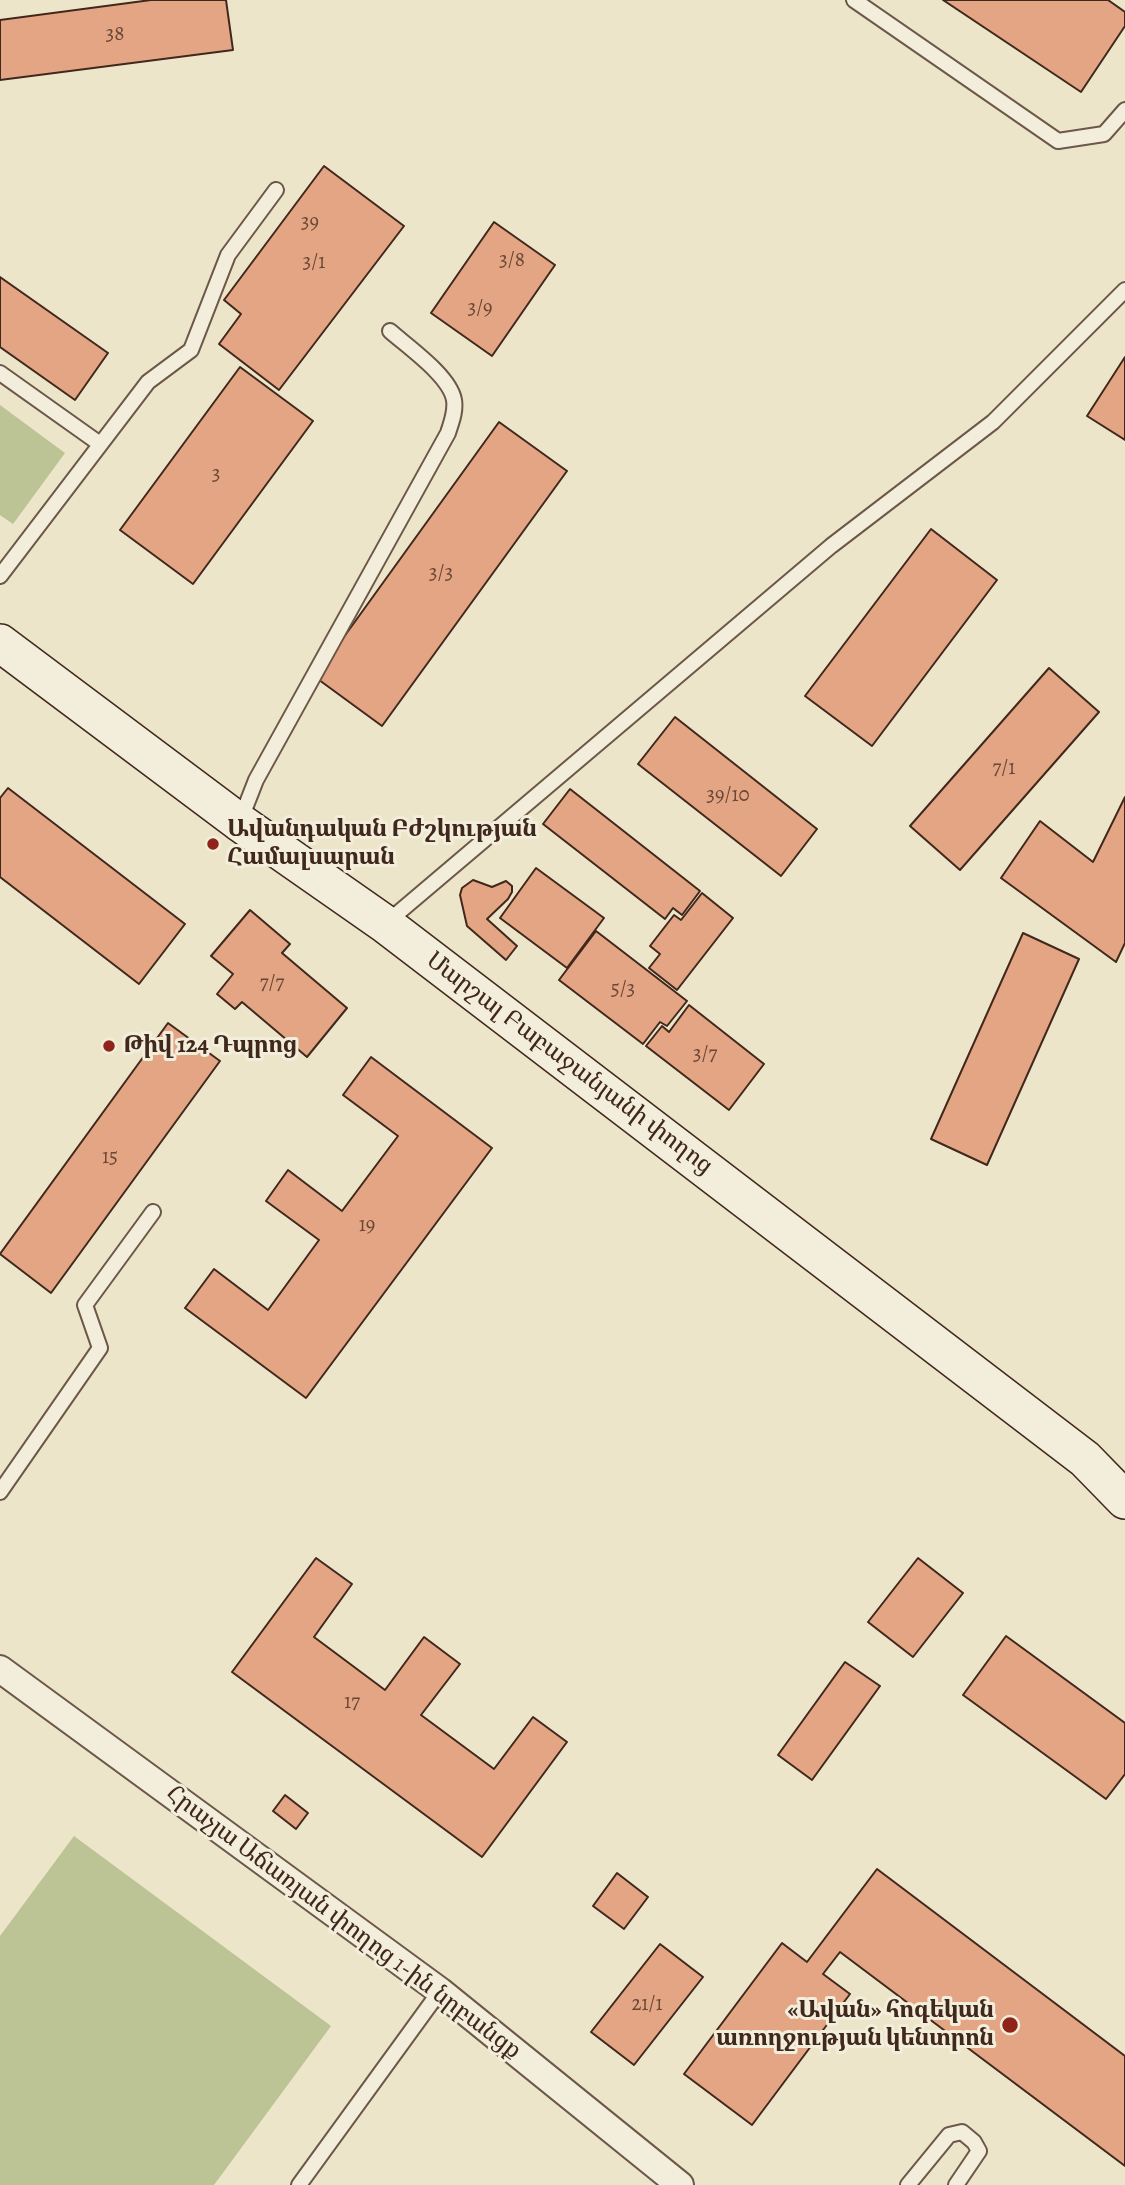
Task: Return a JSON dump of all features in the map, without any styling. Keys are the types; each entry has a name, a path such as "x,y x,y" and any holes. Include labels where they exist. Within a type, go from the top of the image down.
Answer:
{"main road":[{"name":"Մարշալ Բաբաջանյանի փողոց","path":"0,643 239,822 385,923 1085,1459 1125,1500"}],"street":[{"name":"Հրաչյա Աճառյան փողոց 1-ին նրբանցք","path":"0,1669 440,1992 680,2185"}],"lane":[{"path":"855,0 1058,141 1104,134 1125,110"},
{"path":"0,576 148,382 191,350 228,255 276,190"},
{"path":"385,923 831,546 993,422 1125,290"},
{"path":"239,822 256,780 448,433 454,399 446,381 390,331"},
{"path":"0,373 100,444"},
{"path":"0,1492 100,1348 85,1305 153,1212"},
{"path":"299,2185 440,1992"},
{"path":"908,2185 949,2135 962,2132 974,2141 979,2151 956,2185"}],"green space":[{"path":"0,405 65,453 13,524 0,515"},
{"path":"74,1836 331,2026 214,2185 0,2185 0,1936"}],"building":[{"path":"151,0 226,0 233,50 0,80 0,20"},
{"path":"943,0 1108,0 1125,12 1125,26 1081,92"},
{"path":"324,166 404,226 279,390 219,344 241,314 224,300"},
{"path":"494,222 555,265 492,356 431,313"},
{"path":"0,277 108,353 75,400 0,347"},
{"path":"1125,357 1125,440 1087,416"},
{"path":"240,367 313,421 193,584 120,530"},
{"path":"499,422 567,471 382,726 315,677"},
{"path":"931,529 997,580 872,746 805,696"},
{"path":"1049,668 1099,712 960,870 910,826"},
{"path":"675,717 817,829 781,876 638,764"},
{"name":"Թիվ 124 Դպրոց","path":"8,788 185,924 139,984 0,877 0,798"},
{"path":"570,789 700,891 682,915 673,908 665,919 543,824"},
{"path":"1125,797 1125,943 1116,962 1001,878 1040,821 1093,862"},
{"path":"536,868 604,918 567,968 500,918"},
{"path":"473,880 492,887 506,881 512,886 508,899 487,919 517,946 506,960 467,926 460,895 462,888"},
{"path":"702,893 733,918 677,990 649,968 660,954 650,946 674,915 681,920"},
{"path":"250,910 290,944 282,953 347,1008 307,1057 242,1002 235,1009 217,994 233,974 211,956"},
{"path":"596,931 687,1001 667,1026 660,1022 643,1044 559,980"},
{"path":"1023,933 1079,959 987,1165 931,1139"},
{"path":"689,1005 764,1064 729,1110 646,1046 662,1026 669,1032"},
{"path":"168,1023 220,1061 51,1293 0,1254"},
{"path":"371,1057 492,1148 306,1398 185,1308 214,1269 268,1310 319,1240 266,1201 288,1170 342,1211 398,1136 343,1095"},
{"path":"316,1558 352,1584 314,1637 385,1690 424,1637 460,1664 421,1715 494,1769 533,1717 567,1742 482,1857 232,1672"},
{"path":"918,1558 963,1593 913,1657 868,1622"},
{"path":"1006,1636 1125,1723 1125,1774 1106,1799 963,1695"},
{"path":"845,1662 880,1686 812,1780 778,1755"},
{"path":"285,1795 308,1813 296,1829 273,1811"},
{"name":"«Ավան» հոգեկան առողջության կենտրոն","path":"877,1869 1125,2056 1125,2166 840,1952 823,1974 850,1994 752,2125 684,2074 782,1943 807,1962"},
{"path":"617,1873 648,1897 624,1929 593,1906"},
{"path":"660,1944 703,1977 634,2065 591,2032"}],"place":[{"name":"Ավանդական Բժշկության Համալսարան","path":"213,844"},
{"name":"Թիվ 124 Դպրոց","path":"109,1046"},
{"name":"«Ավան» հոգեկան առողջության կենտրոն","path":"1010,2025"}]}
